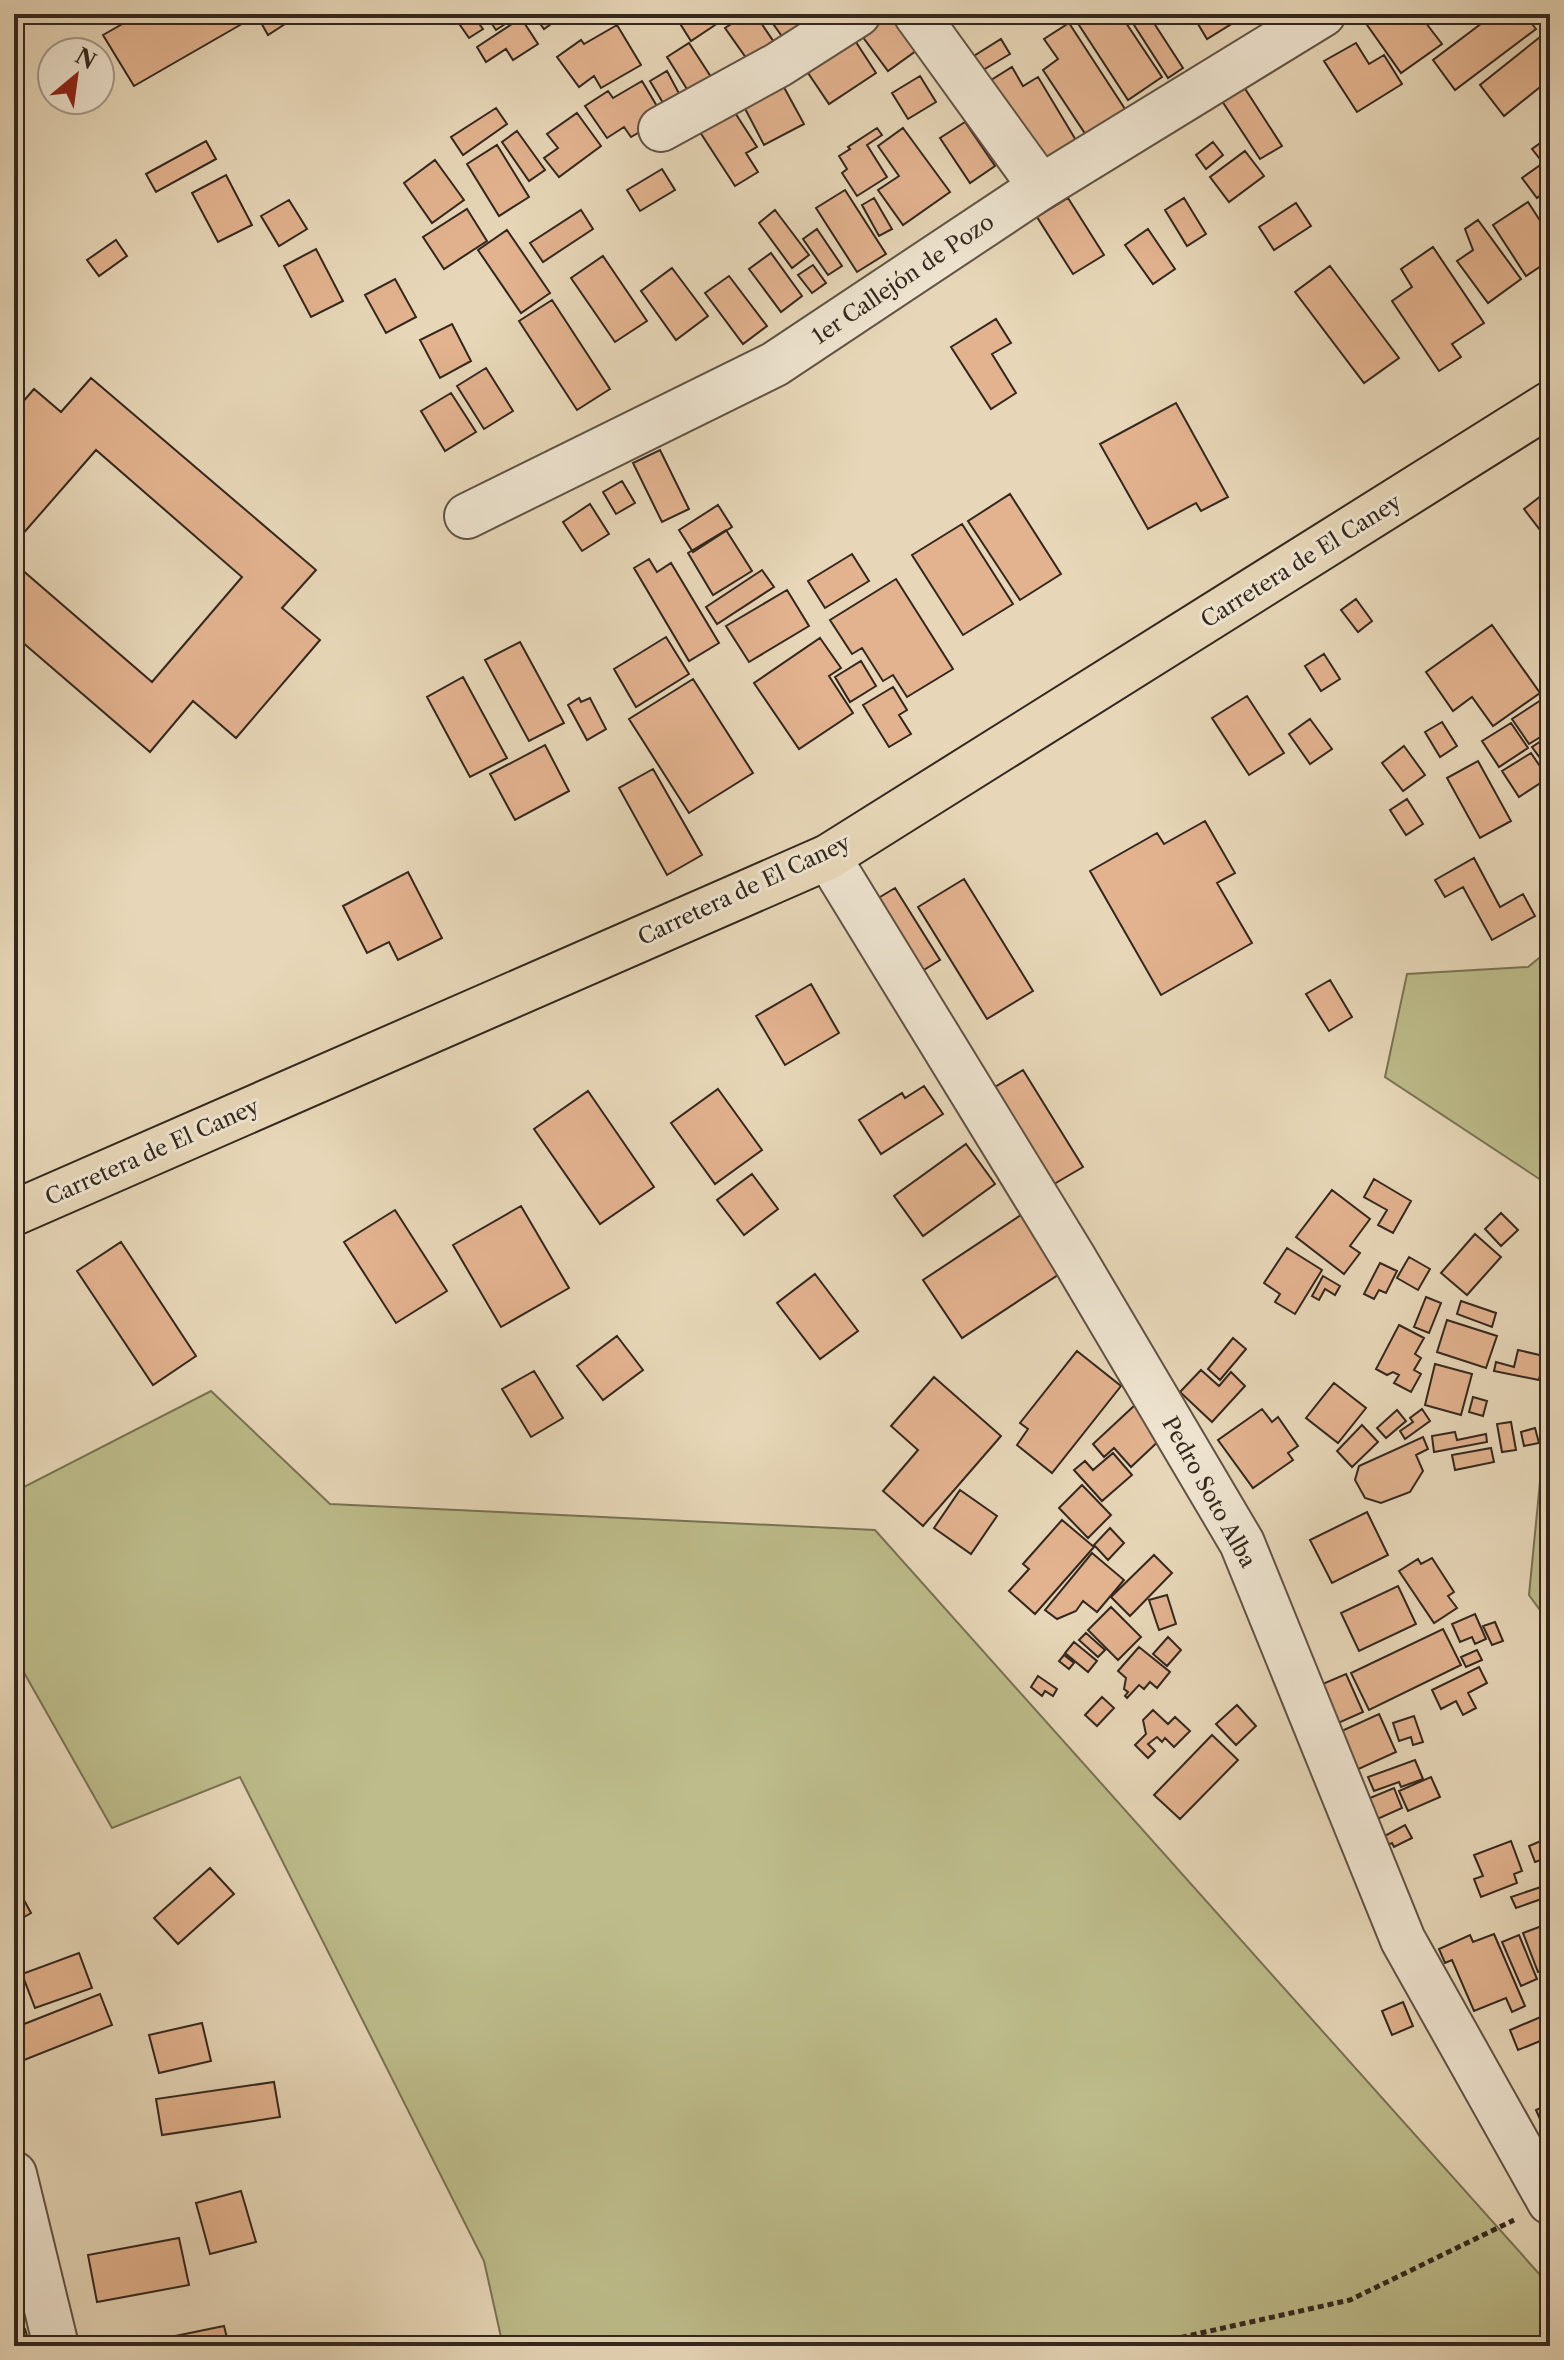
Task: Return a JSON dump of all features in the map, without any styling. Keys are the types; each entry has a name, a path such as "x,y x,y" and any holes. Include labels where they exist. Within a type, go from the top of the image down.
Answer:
{"main road":[{"name":"Carretera de El Caney","path":"15,1211 828,857 1550,404"}],"street":[{"path":"661,129 778,65 858,14"},
{"path":"916,14 1041,187"},
{"name":"1er Callejón de Pozo","path":"467,516 775,364 1041,187 1323,14"},
{"name":"Pedro Soto Alba","path":"828,857 1065,1244 1242,1543 1403,1940 1536,2210"},
{"path":"14,2174 56,2346"}],"path":[{"path":"1142,2346 1350,2300 1536,2210"}],"shaded area":[{"path":"1550,949 1550,1186 1385,1077 1407,974 1528,967"},
{"path":"1550,1379 1550,1624 1529,1595"},
{"path":"211,1391 330,1504 875,1530 1550,2286 1550,2346 503,2346 484,2261 240,1777 112,1828 14,1655 14,1492"}],"building":[{"path":"140,14 243,14 247,21 134,86 116,56 116,36 103,35"},
{"path":"256,14 279,14 285,24 268,35"},
{"path":"485,14 514,14 516,17 496,30"},
{"path":"533,14 565,14 544,29"},
{"path":"674,14 707,14 715,25 691,41"},
{"path":"747,14 755,14 780,51 754,69 725,28"},
{"path":"766,14 808,14 817,26 789,46"},
{"path":"893,14 920,48 888,71 862,36"},
{"path":"1089,14 1120,14 1162,77 1128,100 1077,22"},
{"path":"1127,14 1148,14 1183,68 1168,78"},
{"path":"1192,14 1246,14 1246,15 1207,39"},
{"path":"1419,14 1442,44 1401,73 1360,15"},
{"path":"1494,14 1524,14 1536,29 1455,90 1433,60"},
{"path":"473,16 483,29 469,38 460,25"},
{"path":"521,18 538,44 513,60 506,49 486,62 477,47"},
{"path":"1069,23 1125,109 1086,135 1043,70 1058,59 1044,39"},
{"path":"617,25 641,65 601,88 594,76 579,87 557,57 581,40 584,44"},
{"path":"1550,29 1550,79 1504,116 1480,85"},
{"path":"852,36 876,73 829,104 804,67"},
{"path":"1001,39 1010,54 978,73 969,59"},
{"path":"689,43 713,80 690,94 667,57"},
{"path":"1356,43 1369,64 1384,55 1402,84 1357,112 1324,61"},
{"path":"1012,67 1023,86 1038,77 1077,142 1039,165 988,82"},
{"path":"667,71 682,99 666,108 650,81"},
{"path":"920,76 936,102 908,119 892,93"},
{"path":"780,80 804,124 764,145 741,101"},
{"path":"642,81 664,118 631,137 624,127 607,138 585,106 608,91 613,98"},
{"path":"1242,84 1282,146 1260,159 1220,98"},
{"path":"730,105 757,147 746,153 758,172 735,186 696,126"},
{"path":"496,108 507,124 463,155 451,137"},
{"path":"577,113 601,146 559,177 544,158 558,148 547,134"},
{"path":"965,122 995,166 970,183 940,138"},
{"path":"877,128 882,135 867,145 887,177 857,196 842,173 847,169 839,156"},
{"path":"903,128 950,192 903,225 878,190 899,176 878,146"},
{"path":"517,131 545,170 529,181 502,142"},
{"path":"1550,136 1550,188 1537,198 1522,178 1543,163 1532,149"},
{"path":"206,141 216,159 156,192 146,174"},
{"path":"1213,142 1223,155 1206,169 1196,155"},
{"path":"497,145 529,197 499,216 467,164"},
{"path":"1245,151 1264,176 1229,202 1210,177"},
{"path":"435,160 464,200 432,223 404,183"},
{"path":"662,169 675,190 640,211 627,190"},
{"path":"226,175 252,225 218,242 192,193"},
{"path":"845,190 886,254 857,272 816,208"},
{"path":"874,198 892,229 879,236 862,205"},
{"path":"1068,198 1104,255 1073,274 1037,217"},
{"path":"1184,198 1206,234 1187,246 1165,210"},
{"path":"289,200 307,229 279,246 261,216"},
{"path":"1528,202 1550,236 1550,260 1526,276 1493,225"},
{"path":"1296,203 1311,226 1274,250 1259,227"},
{"path":"467,209 487,241 444,269 423,237"},
{"path":"581,210 593,229 543,262 530,243"},
{"path":"775,210 809,255 792,268 759,223"},
{"path":"1478,220 1521,279 1488,303 1457,261 1473,250 1465,229"},
{"path":"817,229 842,266 828,275 803,239"},
{"path":"1148,229 1175,269 1153,284 1125,245"},
{"path":"507,230 550,293 521,313 478,250"},
{"path":"116,240 127,256 99,276 87,260"},
{"path":"1433,247 1484,323 1452,344 1461,357 1439,371 1392,301 1412,287 1401,269"},
{"path":"316,249 343,301 311,317 284,266"},
{"path":"771,253 802,296 781,312 749,269"},
{"path":"603,256 647,321 615,342 571,278"},
{"path":"813,265 826,283 812,293 798,275"},
{"path":"1330,266 1399,358 1364,383 1295,292"},
{"path":"672,268 708,316 676,340 641,291"},
{"path":"729,276 767,326 743,344 705,293"},
{"path":"395,279 416,317 386,333 365,295"},
{"path":"552,300 610,389 577,410 519,321"},
{"path":"996,319 1011,343 992,354 1016,393 991,409 951,347"},
{"path":"452,324 471,361 440,378 420,340"},
{"path":"486,368 513,411 484,429 457,386"},
{"path":"91,378 316,570 282,608 320,640 236,738 193,701 150,752 14,635 14,563 152,682 242,577 96,450 14,544 14,412 34,389 61,412"},
{"path":"451,393 476,432 445,451 421,411"},
{"path":"1176,403 1228,497 1201,511 1196,503 1148,529 1100,444"},
{"path":"660,450 689,509 662,522 633,463"},
{"path":"622,481 635,503 616,514 603,492"},
{"path":"1550,489 1550,543 1524,509"},
{"path":"1010,494 1061,574 1020,600 968,521"},
{"path":"590,504 609,534 582,551 563,522"},
{"path":"718,505 732,527 693,552 679,530"},
{"path":"962,524 1013,604 963,635 912,555"},
{"path":"726,530 752,571 713,595 688,553"},
{"path":"852,554 869,581 825,608 808,581"},
{"path":"649,559 657,572 671,563 719,643 689,661 634,568"},
{"path":"762,570 774,587 717,624 706,607"},
{"path":"896,579 953,669 907,697 893,675 883,681 862,648 852,654 830,620"},
{"path":"787,590 809,626 749,662 726,626"},
{"path":"1356,599 1372,621 1358,632 1341,610"},
{"path":"1492,625 1540,693 1493,726 1472,697 1453,711 1426,672"},
{"path":"666,637 689,674 636,707 614,669"},
{"path":"820,638 841,668 829,676 853,713 799,749 754,683"},
{"path":"520,642 564,723 529,741 485,660"},
{"path":"1324,654 1340,679 1321,691 1305,666"},
{"path":"861,661 876,686 850,702 835,677"},
{"path":"463,677 507,758 470,777 427,697"},
{"path":"693,679 753,773 689,813 629,719"},
{"path":"893,687 907,710 899,715 911,734 889,747 863,705"},
{"path":"1247,696 1284,753 1249,775 1212,718"},
{"path":"579,698 581,702 590,698 606,729 587,740 568,705"},
{"path":"1541,700 1550,713 1550,731 1529,744 1512,719"},
{"path":"1310,719 1332,749 1310,764 1289,734"},
{"path":"1442,722 1457,746 1440,757 1425,732"},
{"path":"1511,723 1528,748 1499,767 1482,741"},
{"path":"1550,735 1550,767 1548,769 1532,747"},
{"path":"545,745 569,791 515,820 490,774"},
{"path":"1404,746 1425,775 1403,791 1382,763"},
{"path":"1531,753 1548,778 1519,797 1502,771"},
{"path":"1478,761 1511,821 1480,838 1447,778"},
{"path":"653,769 702,855 667,875 619,788"},
{"path":"1407,799 1423,824 1406,835 1390,810"},
{"path":"1205,821 1235,873 1217,883 1252,943 1161,995 1090,871 1157,833 1164,844"},
{"path":"1474,858 1500,907 1523,894 1535,916 1492,940 1463,887 1445,897 1435,880"},
{"path":"408,872 442,938 398,960 389,942 367,953 343,906"},
{"path":"964,879 1033,991 987,1019 918,907"},
{"path":"895,888 940,960 909,979 865,906"},
{"path":"1330,980 1352,1017 1329,1031 1306,994"},
{"path":"811,984 839,1033 785,1065 756,1016"},
{"path":"1023,1070 1083,1167 1044,1190 985,1093"},
{"path":"924,1086 943,1114 881,1154 859,1120 902,1093 905,1098"},
{"path":"718,1089 762,1150 715,1184 671,1123"},
{"path":"588,1091 654,1187 600,1224 534,1129"},
{"path":"966,1144 995,1184 923,1236 894,1196"},
{"path":"752,1174 778,1209 744,1235 717,1200"},
{"path":"1374,1179 1411,1201 1393,1233 1378,1225 1387,1210 1364,1197"},
{"path":"1332,1190 1370,1219 1350,1246 1360,1253 1344,1274 1296,1237"},
{"path":"521,1206 569,1288 501,1327 453,1245"},
{"path":"395,1210 447,1291 396,1323 344,1242"},
{"path":"1024,1213 1064,1271 962,1338 923,1280"},
{"path":"1501,1213 1518,1230 1501,1246 1485,1229"},
{"path":"1475,1234 1501,1257 1467,1295 1441,1273"},
{"path":"121,1242 196,1356 153,1385 77,1271"},
{"path":"1287,1248 1322,1270 1295,1314 1275,1302 1280,1294 1264,1283"},
{"path":"1409,1257 1430,1269 1418,1290 1397,1278"},
{"path":"1380,1263 1397,1271 1386,1293 1379,1290 1374,1299 1364,1294"},
{"path":"815,1274 858,1331 820,1359 777,1303"},
{"path":"1323,1276 1340,1286 1335,1295 1325,1289 1319,1300 1312,1296"},
{"path":"1426,1297 1441,1303 1429,1333 1414,1327"},
{"path":"1461,1301 1496,1313 1492,1327 1457,1314"},
{"path":"1447,1320 1497,1336 1486,1368 1437,1352"},
{"path":"1399,1325 1424,1338 1415,1354 1421,1358 1414,1370 1421,1374 1411,1392 1394,1383 1399,1375 1393,1372 1387,1375 1376,1369"},
{"path":"617,1336 643,1370 603,1400 577,1366"},
{"path":"1233,1338 1246,1349 1220,1380 1208,1369"},
{"path":"1518,1350 1544,1356 1539,1380 1494,1371 1496,1362 1514,1367"},
{"path":"1077,1351 1121,1386 1052,1473 1017,1445 1028,1429 1020,1423"},
{"path":"1435,1364 1472,1374 1461,1415 1425,1405"},
{"path":"1201,1370 1219,1386 1231,1372 1245,1386 1212,1422 1180,1392"},
{"path":"534,1371 563,1418 531,1437 502,1389"},
{"path":"934,1377 1001,1436 923,1526 883,1491 918,1450 891,1426"},
{"path":"1334,1383 1366,1408 1338,1443 1306,1418"},
{"path":"1473,1397 1487,1401 1483,1416 1469,1412"},
{"path":"1135,1405 1164,1436 1131,1467 1114,1448 1104,1457 1093,1444"},
{"path":"1262,1409 1272,1422 1278,1417 1298,1446 1288,1453 1293,1460 1253,1488 1218,1440"},
{"path":"1422,1409 1430,1421 1405,1439 1400,1431 1413,1422 1410,1418"},
{"path":"1397,1410 1406,1421 1386,1438 1377,1428"},
{"path":"1511,1422 1516,1450 1502,1452 1497,1424"},
{"path":"1362,1425 1378,1442 1352,1467 1337,1451"},
{"path":"1535,1428 1539,1443 1524,1446 1521,1432"},
{"path":"1455,1432 1457,1440 1486,1434 1487,1442 1434,1452 1432,1436"},
{"path":"1423,1437 1428,1449 1416,1455 1423,1471 1410,1492 1381,1503 1365,1498 1355,1480 1359,1466"},
{"path":"1491,1448 1494,1462 1455,1470 1452,1455"},
{"path":"1113,1453 1132,1475 1102,1501 1074,1470 1085,1461 1093,1470"},
{"path":"1082,1485 1111,1515 1088,1538 1059,1508"},
{"path":"960,1490 997,1516 971,1554 934,1528"},
{"path":"1367,1512 1388,1555 1332,1583 1310,1540"},
{"path":"1062,1520 1094,1547 1035,1614 1009,1591 1029,1569 1023,1564"},
{"path":"1110,1528 1124,1543 1108,1560 1094,1545"},
{"path":"1092,1553 1124,1580 1097,1612 1083,1601 1076,1611 1057,1619 1045,1610"},
{"path":"1154,1555 1172,1573 1130,1616 1111,1597"},
{"path":"1432,1558 1454,1592 1448,1596 1457,1608 1434,1623 1399,1571 1418,1559 1421,1564"},
{"path":"1398,1586 1416,1624 1359,1651 1341,1613"},
{"path":"1167,1595 1176,1624 1159,1630 1149,1600"},
{"path":"1111,1607 1141,1637 1118,1660 1088,1630"},
{"path":"1475,1614 1486,1639 1475,1644 1472,1637 1460,1642 1452,1624"},
{"path":"1495,1622 1503,1641 1492,1645 1483,1626"},
{"path":"1443,1629 1461,1665 1369,1710 1351,1673"},
{"path":"1086,1633 1105,1650 1098,1657 1079,1640"},
{"path":"1168,1637 1181,1650 1167,1666 1153,1654"},
{"path":"1074,1642 1097,1661 1088,1672 1065,1653"},
{"path":"1139,1647 1170,1672 1157,1688 1150,1682 1144,1689 1139,1685 1127,1698 1128,1692 1124,1689 1126,1678 1118,1671"},
{"path":"1477,1650 1482,1660 1466,1667 1461,1657"},
{"path":"1064,1655 1074,1663 1069,1669 1059,1661"},
{"path":"1479,1667 1487,1683 1468,1693 1476,1708 1463,1715 1456,1701 1441,1709 1432,1690"},
{"path":"1346,1674 1363,1712 1336,1724 1318,1686"},
{"path":"1038,1676 1057,1689 1053,1696 1045,1691 1042,1696 1031,1687"},
{"path":"1102,1697 1114,1708 1097,1726 1085,1715"},
{"path":"1237,1705 1256,1726 1236,1745 1216,1724"},
{"path":"1153,1710 1168,1724 1175,1717 1190,1731 1174,1747 1165,1738 1162,1742 1157,1737 1148,1744 1155,1751 1148,1758 1135,1745 1146,1734 1143,1720"},
{"path":"1379,1714 1396,1752 1352,1772 1335,1734"},
{"path":"1414,1716 1423,1742 1413,1745 1411,1737 1399,1741 1393,1723"},
{"path":"1212,1735 1238,1760 1180,1819 1154,1795"},
{"path":"1415,1760 1423,1779 1401,1787 1399,1782 1374,1791 1368,1777"},
{"path":"1431,1777 1440,1797 1408,1811 1399,1791"},
{"path":"1394,1788 1402,1808 1373,1821 1365,1800"},
{"path":"1405,1825 1412,1838 1394,1847 1392,1843 1383,1847 1379,1839"},
{"path":"1550,1837 1550,1857 1535,1862 1529,1846"},
{"path":"1511,1841 1522,1871 1514,1874 1517,1883 1481,1897 1474,1879 1483,1876 1474,1855"},
{"path":"210,1868 234,1894 178,1944 154,1918"},
{"path":"14,1882 31,1913 14,1923"},
{"path":"1550,1884 1550,1896 1516,1908 1511,1897"},
{"path":"1550,1923 1550,1968 1538,1972 1523,1933"},
{"path":"1494,1934 1525,2006 1512,2012 1506,1998 1474,2011 1452,1960 1445,1963 1439,1949 1470,1935 1473,1942"},
{"path":"1519,1935 1537,1979 1521,1986 1502,1942"},
{"path":"79,1953 92,1988 35,2008 22,1974"},
{"path":"100,1994 112,2025 14,2064 14,2028"},
{"path":"1403,2002 1413,2026 1392,2035 1382,2011"},
{"path":"1550,2013 1550,2037 1518,2050 1510,2030"},
{"path":"202,2023 211,2061 159,2073 149,2035"},
{"path":"274,2082 280,2117 162,2135 156,2099"},
{"path":"1550,2104 1550,2142 1536,2110"},
{"path":"241,2191 256,2242 210,2254 196,2203"},
{"path":"179,2238 189,2285 97,2302 88,2255"},
{"path":"14,2266 27,2312 14,2315"},
{"path":"224,2326 229,2346 142,2346 141,2343"},
{"path":"25,2329 30,2346 14,2346 14,2332"}]}
